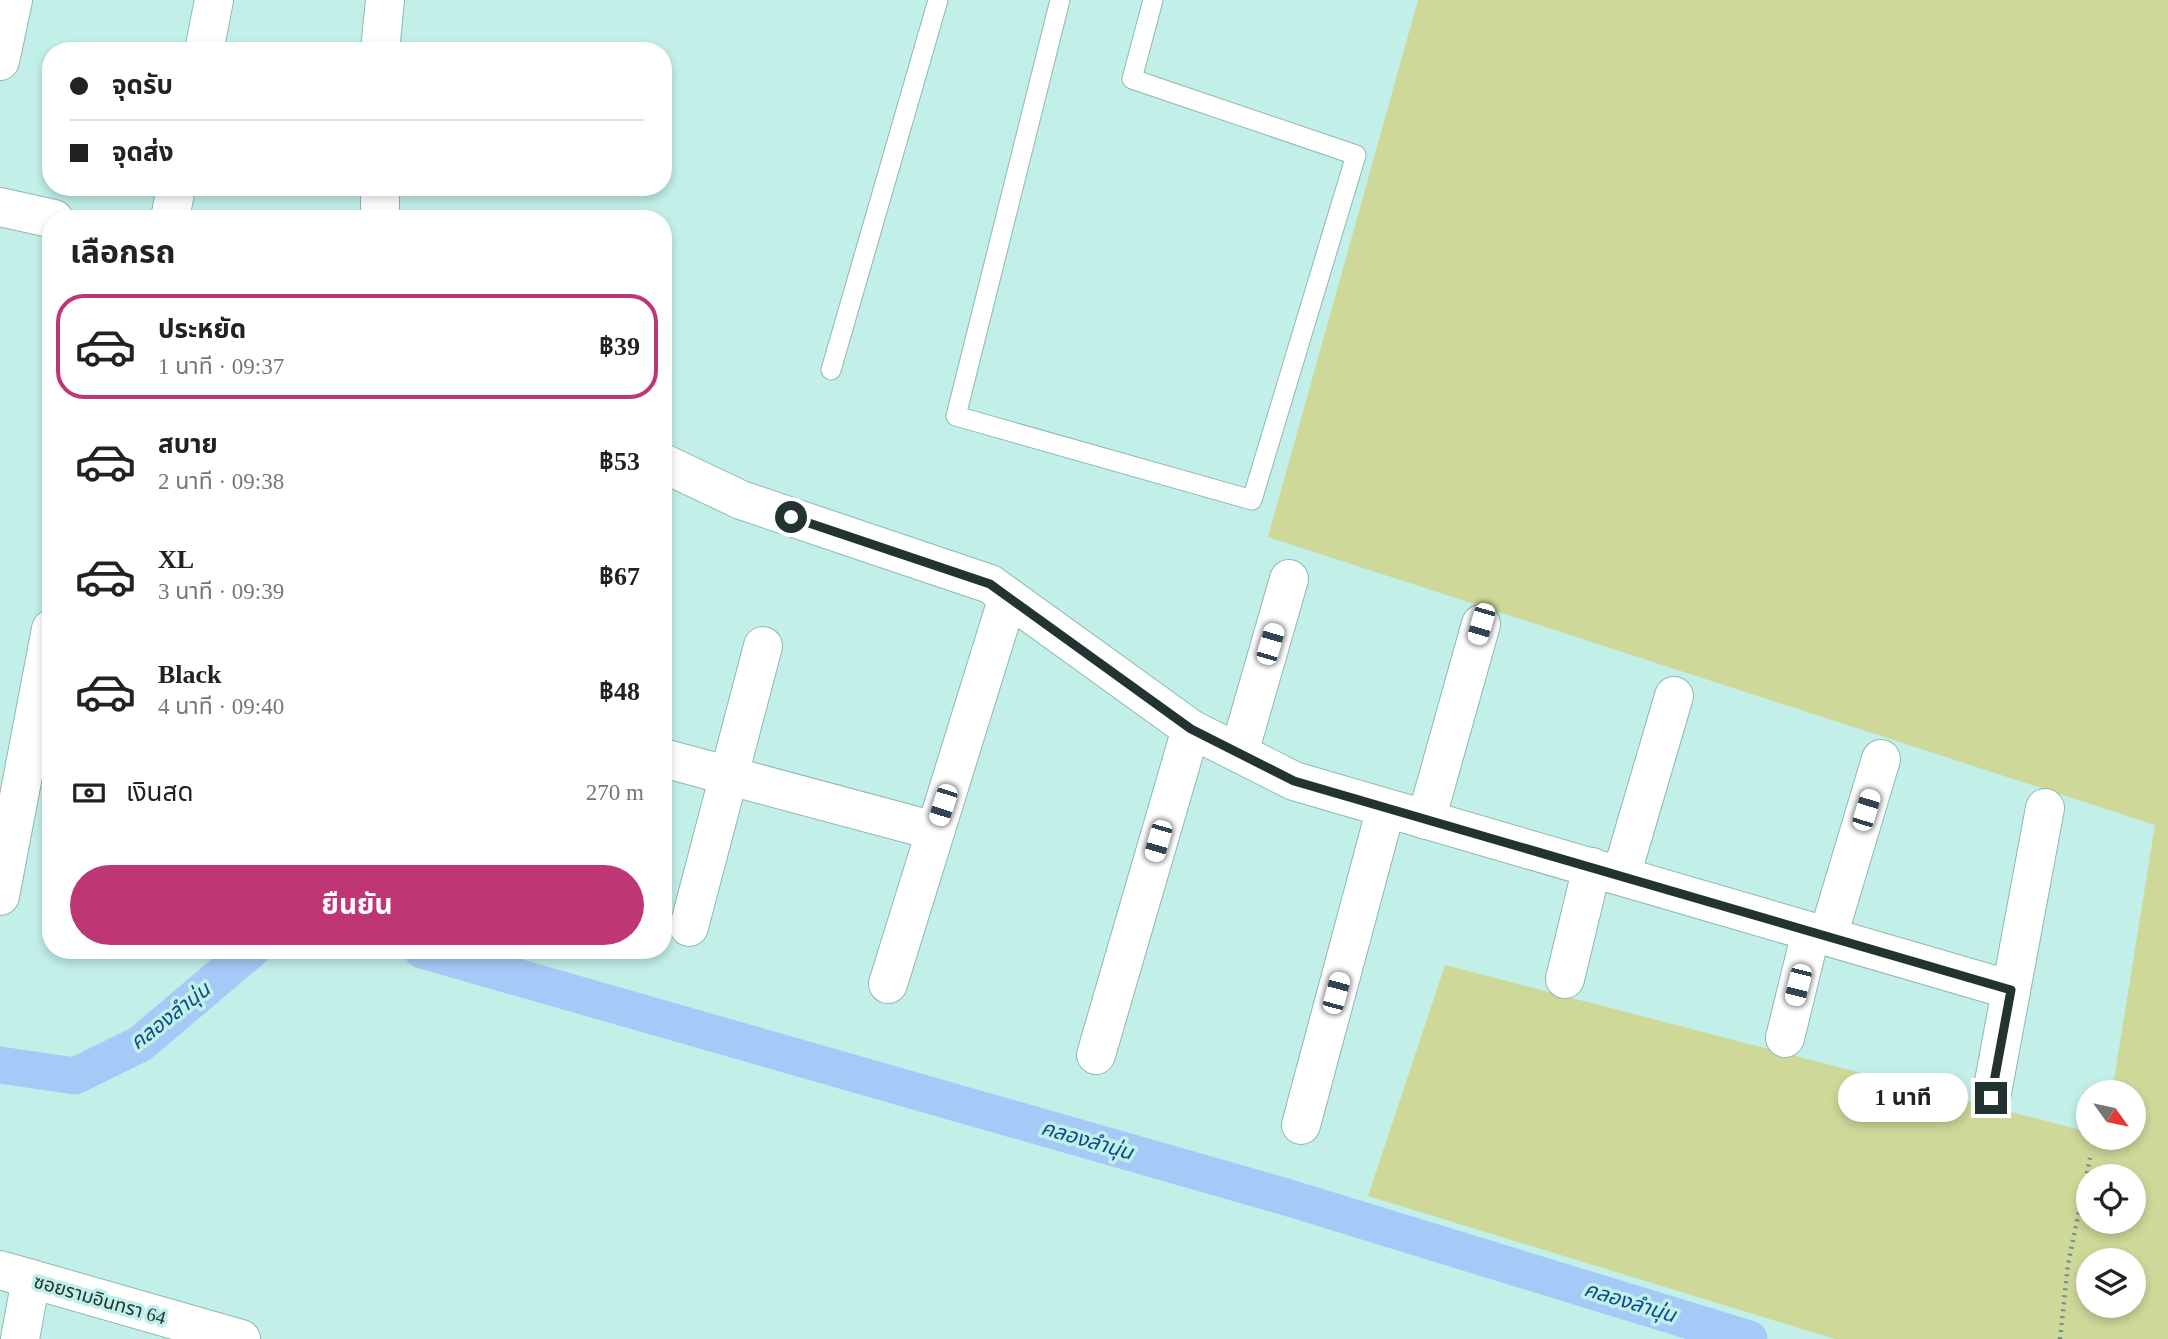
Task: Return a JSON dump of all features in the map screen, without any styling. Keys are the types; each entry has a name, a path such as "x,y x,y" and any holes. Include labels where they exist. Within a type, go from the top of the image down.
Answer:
{"street":[{"path":"0,61 13,0"},
{"path":"206,42 214,0"},
{"path":"381,42 385,0"},
{"path":"0,207 42,216"},
{"path":"672,467 741,500 990,584 1191,729 1294,781 2011,990"},
{"path":"1239,753 1289,579"},
{"path":"888,984 1009,597"},
{"path":"1426,820 1481,624"},
{"path":"689,927 763,646"},
{"path":"0,896 42,676"},
{"path":"1565,979 1674,696"},
{"path":"1096,1055 1191,729"},
{"path":"1786,1038 1881,759"},
{"path":"672,760 935,831"},
{"path":"1301,1125 1386,808"},
{"path":"1991,1098 2045,808"},
{"path":"16,1274 20,1339"},
{"name":"ซอยรามอินทรา 64","path":"16,1274 241,1339"}],"lane":[{"path":"831,370 938,0"},
{"path":"1060,0 956,416 1252,500 1356,155 1132,79 1153,0"}],"path":[{"path":"2060,1339 2068,1264 2090,1158"}],"green space":[{"path":"1418,0 2168,0 2168,1339 1835,1339 1368,1196 1445,965 2076,1129 2076,1150 2146,1150 2146,1080 2114,1080 2155,825 1268,537"}],"waterway":[{"name":"คลองลำนุ่น","path":"0,1065 75,1076 140,1044 240,959"},
{"name":"คลองลำนุ่น","path":"453,959 1286,1197 1749,1339"}],"route":[{"path":"791,517 990,584 1191,729 1294,781 2011,990 1991,1098"}]}
